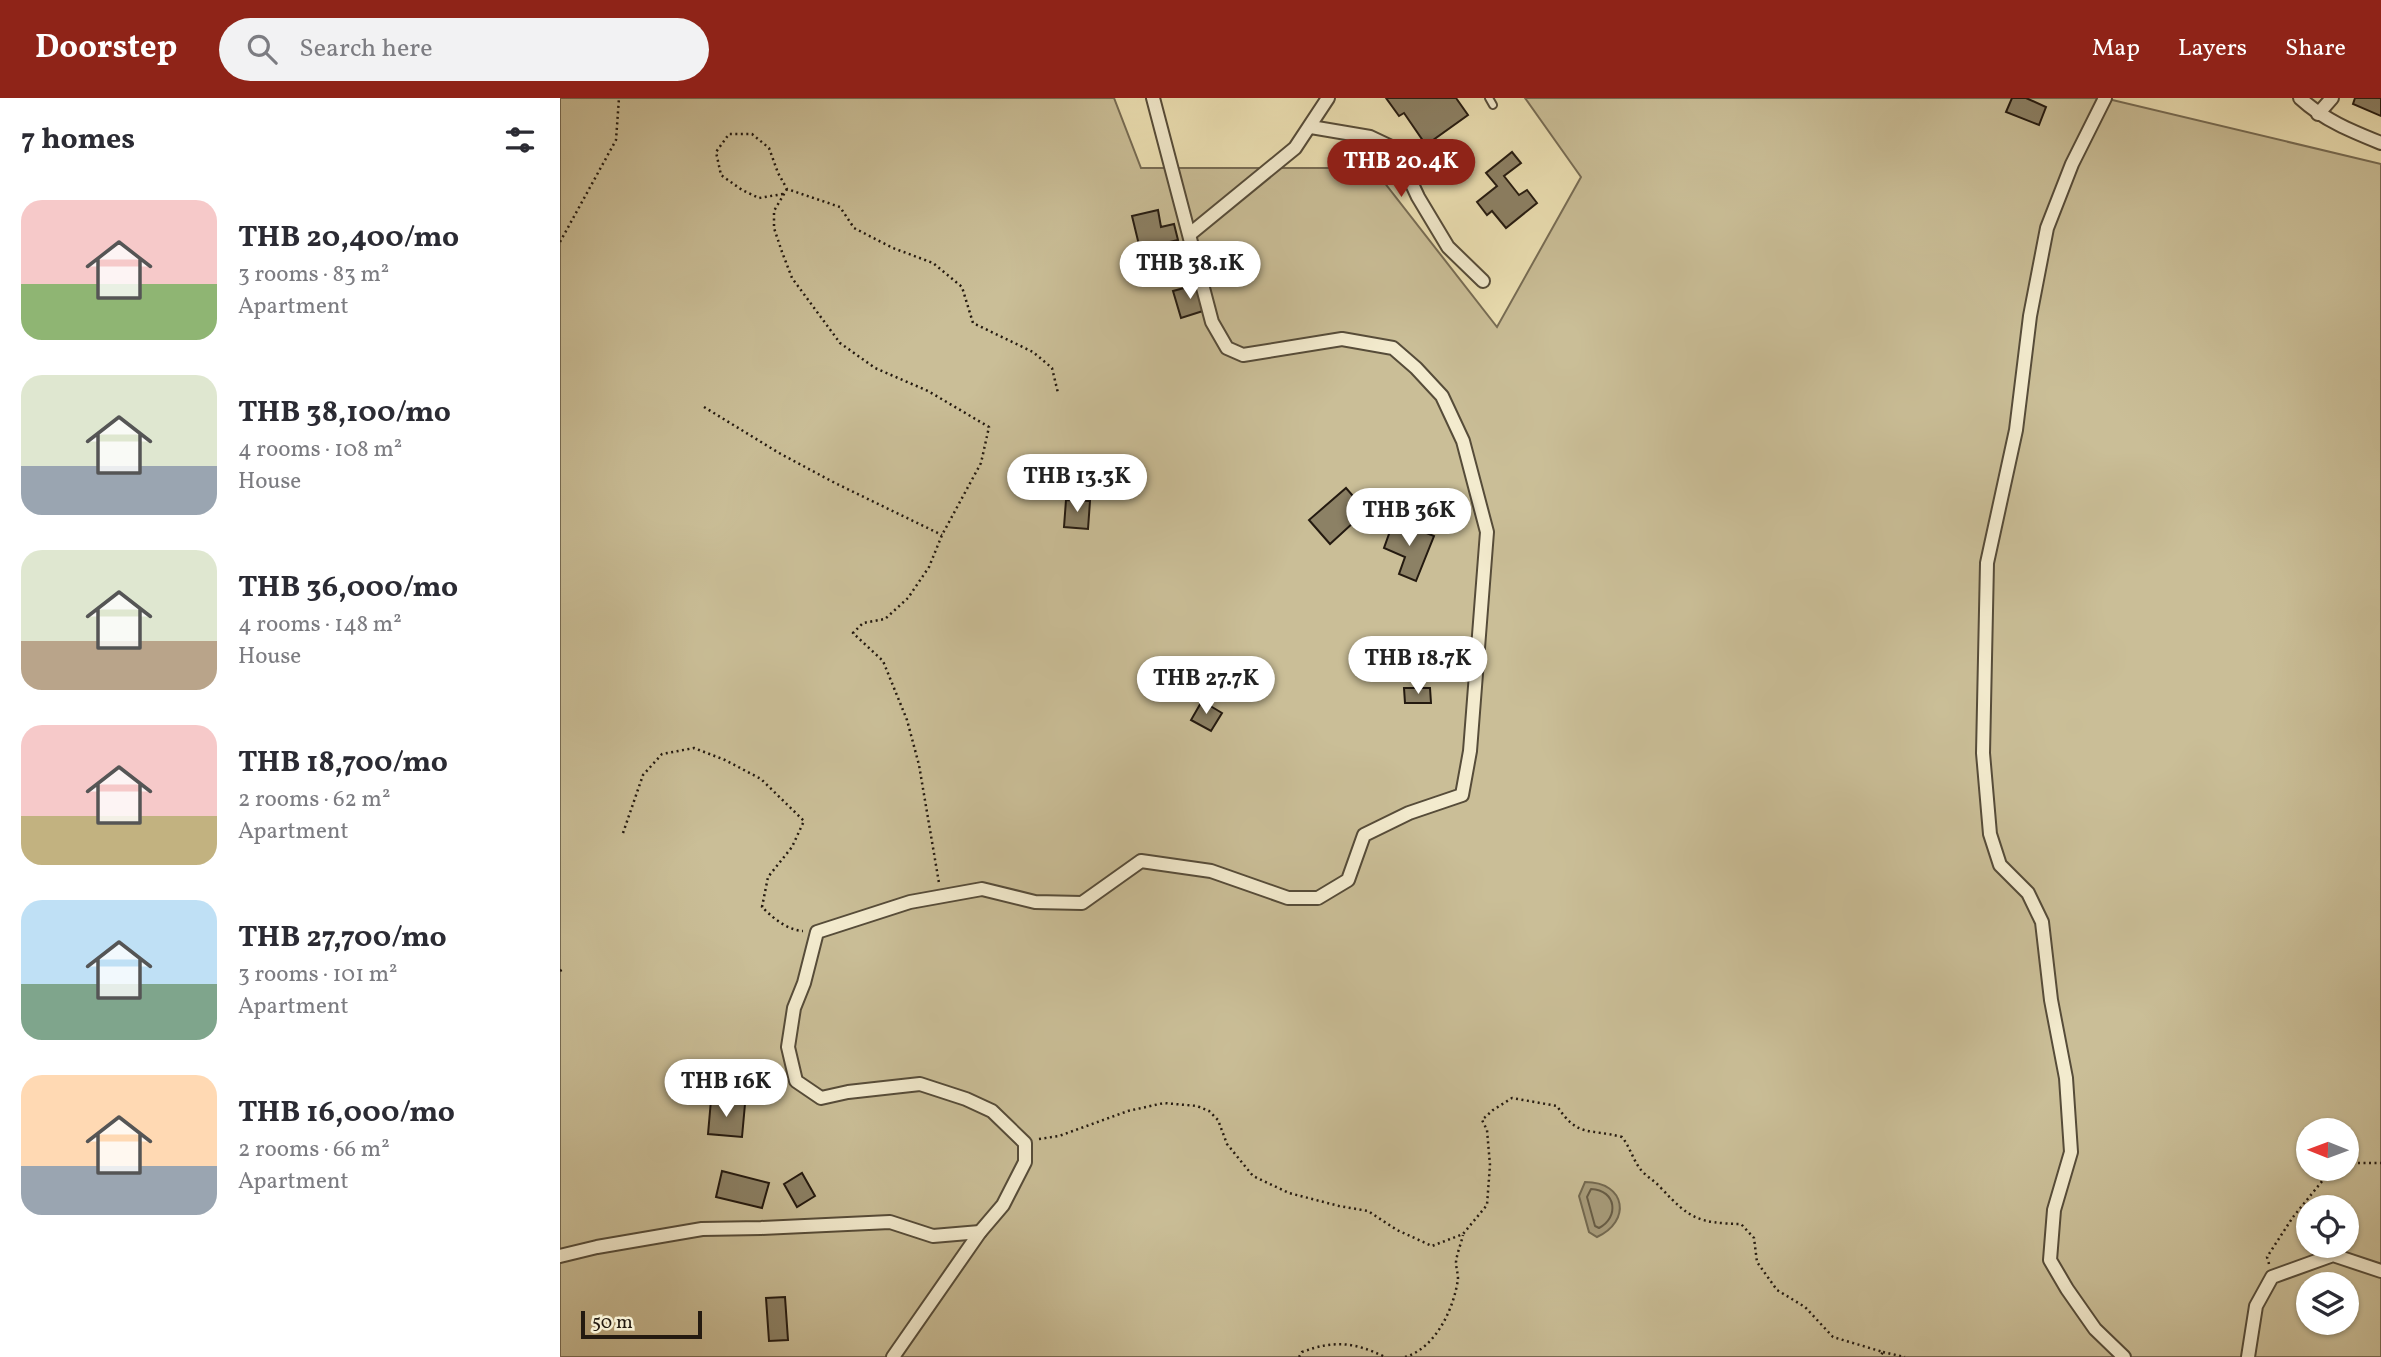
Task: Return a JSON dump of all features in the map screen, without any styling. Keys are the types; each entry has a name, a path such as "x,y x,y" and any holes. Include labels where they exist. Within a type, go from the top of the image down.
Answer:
{"street":[{"path":"893,1357 980,1232 1003,1205 1025,1162 1025,1143 992,1111 967,1099 920,1084 848,1092 821,1098 796,1081 788,1048 794,1008 804,983 817,932 910,902 982,889 1035,902 1082,902 1141,861 1211,871 1288,898 1318,898 1348,880 1364,835 1409,813 1462,795 1470,751 1487,532 1463,441 1442,396 1393,348 1342,339 1243,355 1227,348 1212,323 1153,98"},
{"path":"1190,233 1295,148 1328,98"},
{"path":"2105,98 2072,164 2047,228 2030,316 2016,430 1987,563 1983,753 1990,834 2000,865 2028,893 2042,922 2051,1000 2066,1078 2071,1152 2054,1210 2050,1260 2095,1329 2124,1357"},
{"path":"2300,98 2318,114 2381,143"},
{"path":"2318,114 2332,98"},
{"path":"1311,127 1370,137 1389,146 1404,167 1418,197 1448,247 1483,281"},
{"path":"560,1256 702,1228 890,1222 933,1236 980,1232"},
{"path":"2248,1357 2256,1306 2272,1277 2333,1255 2381,1271"}],"lane":[{"path":"1489,98 1493,105"}],"path":[{"path":"560,242 616,140 619,98"},
{"path":"785,194 760,198 742,190 722,175 716,152 729,134 752,134 769,148 787,189 840,207 854,228 893,248 933,263 962,286 973,323 1033,352 1052,368 1058,393"},
{"path":"787,189 774,211 774,228 792,278 840,343 874,369 928,391 989,427 981,463 942,534 929,568 908,598 885,619 863,623 853,633 883,661 907,720 919,765 941,897"},
{"path":"704,407 835,483 942,534"},
{"path":"623,833 643,775 662,754 694,748 725,760 761,779 804,821 792,847 768,877 762,907 773,918 794,931 817,932"},
{"path":"1405,1357 1413,1355 1429,1342 1447,1315 1458,1277 1456,1262 1463,1234 1487,1205 1490,1165 1487,1130 1482,1120 1512,1098 1557,1106 1569,1124 1582,1131 1622,1137 1641,1169 1695,1219 1717,1224 1741,1224 1754,1237 1757,1262 1777,1290 1805,1307 1833,1337 1905,1357"},
{"path":"1025,1143 1059,1136 1128,1111 1164,1103 1197,1106 1209,1111 1218,1120 1227,1144 1252,1176 1289,1193 1368,1211 1397,1230 1432,1245 1463,1234"},
{"path":"2359,1163 2381,1163"},
{"path":"2272,1277 2267,1257 2293,1217 2322,1181"},
{"path":"1299,1357 1301,1352 1335,1343 1385,1357"},
{"path":"1880,1357 1883,1352"}],"shaded area":[{"path":"560,98 1114,98 1141,168 1373,168 1497,327 1581,177 1525,98 2104,98 2381,164 2381,1357 560,1357"}],"water":[{"path":"1585,1182 1609,1188 1620,1204 1615,1222 1597,1237 1589,1232 1579,1196"}],"building":[{"path":"1386,98 1456,98 1468,115 1426,145 1404,113 1399,116"},
{"path":"2012,98 2026,98 2046,107 2039,125 2006,112"},
{"path":"2355,98 2381,98 2381,116 2353,104"},
{"path":"1512,152 1521,163 1504,176 1519,195 1527,190 1537,203 1506,228 1492,211 1487,215 1477,202 1497,186 1486,173"},
{"path":"1158,210 1161,227 1174,224 1178,240 1140,249 1132,216"},
{"path":"1199,284 1206,310 1181,318 1173,291"},
{"path":"1346,488 1366,511 1330,544 1309,520"},
{"path":"1066,500 1090,501 1088,529 1064,527"},
{"path":"1394,520 1434,536 1416,581 1399,574 1405,557 1384,548"},
{"path":"1404,688 1430,688 1431,703 1405,703"},
{"path":"1202,701 1222,713 1211,731 1191,720"},
{"path":"711,1100 745,1104 742,1137 708,1134"},
{"path":"722,1171 769,1183 762,1208 716,1197"},
{"path":"802,1173 815,1196 797,1207 784,1184"},
{"path":"785,1297 788,1340 769,1341 766,1298"}]}
